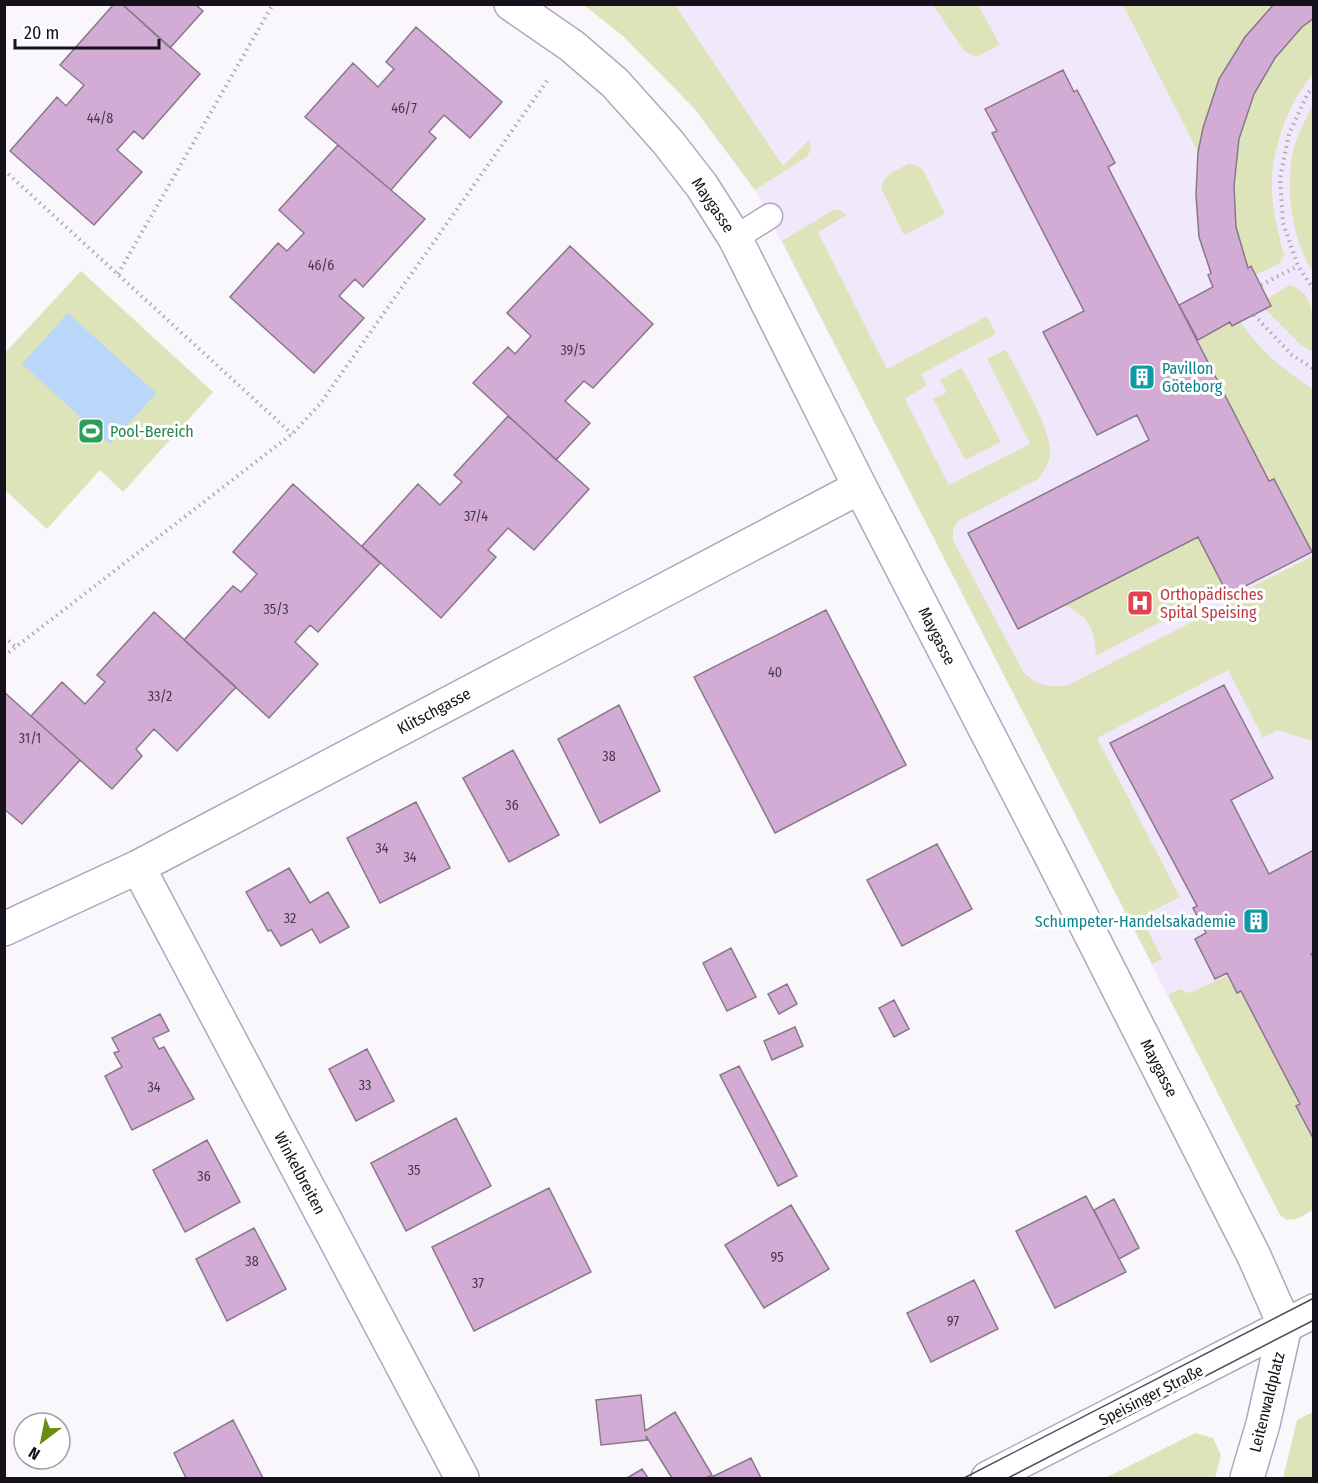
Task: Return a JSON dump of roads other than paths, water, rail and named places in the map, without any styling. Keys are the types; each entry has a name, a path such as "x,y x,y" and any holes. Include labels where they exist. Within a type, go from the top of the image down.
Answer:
{"street":[{"name":"Maygasse","path":"511,4 572,46 615,83 667,141 702,186 735,237 860,487 1254,1256 1285,1326"},
{"name":"Klitschgasse","path":"4,929 138,867 860,487"},
{"name":"Winkelbreiten","path":"138,867 462,1479"},
{"name":"Speisinger Straße","path":"988,1479 1314,1311"},
{"name":"Leitenwaldplatz","path":"1247,1479 1263,1424 1285,1326"}],"lane":[{"path":"735,237 770,216"}],"water":[{"path":"68,313 156,393 110,444 22,364"}],"tram line":[{"path":"964,1478 1314,1298"},
{"path":"1008,1478 1314,1320"}],"place":[{"name":"Pavillon Göteborg","path":"1142,377"},
{"name":"Pool-Bereich","path":"91,431"},
{"name":"Orthopädisches Spital Speising","path":"1140,603"},
{"name":"Schumpeter-Handelsakademie","path":"1256,921"}]}
